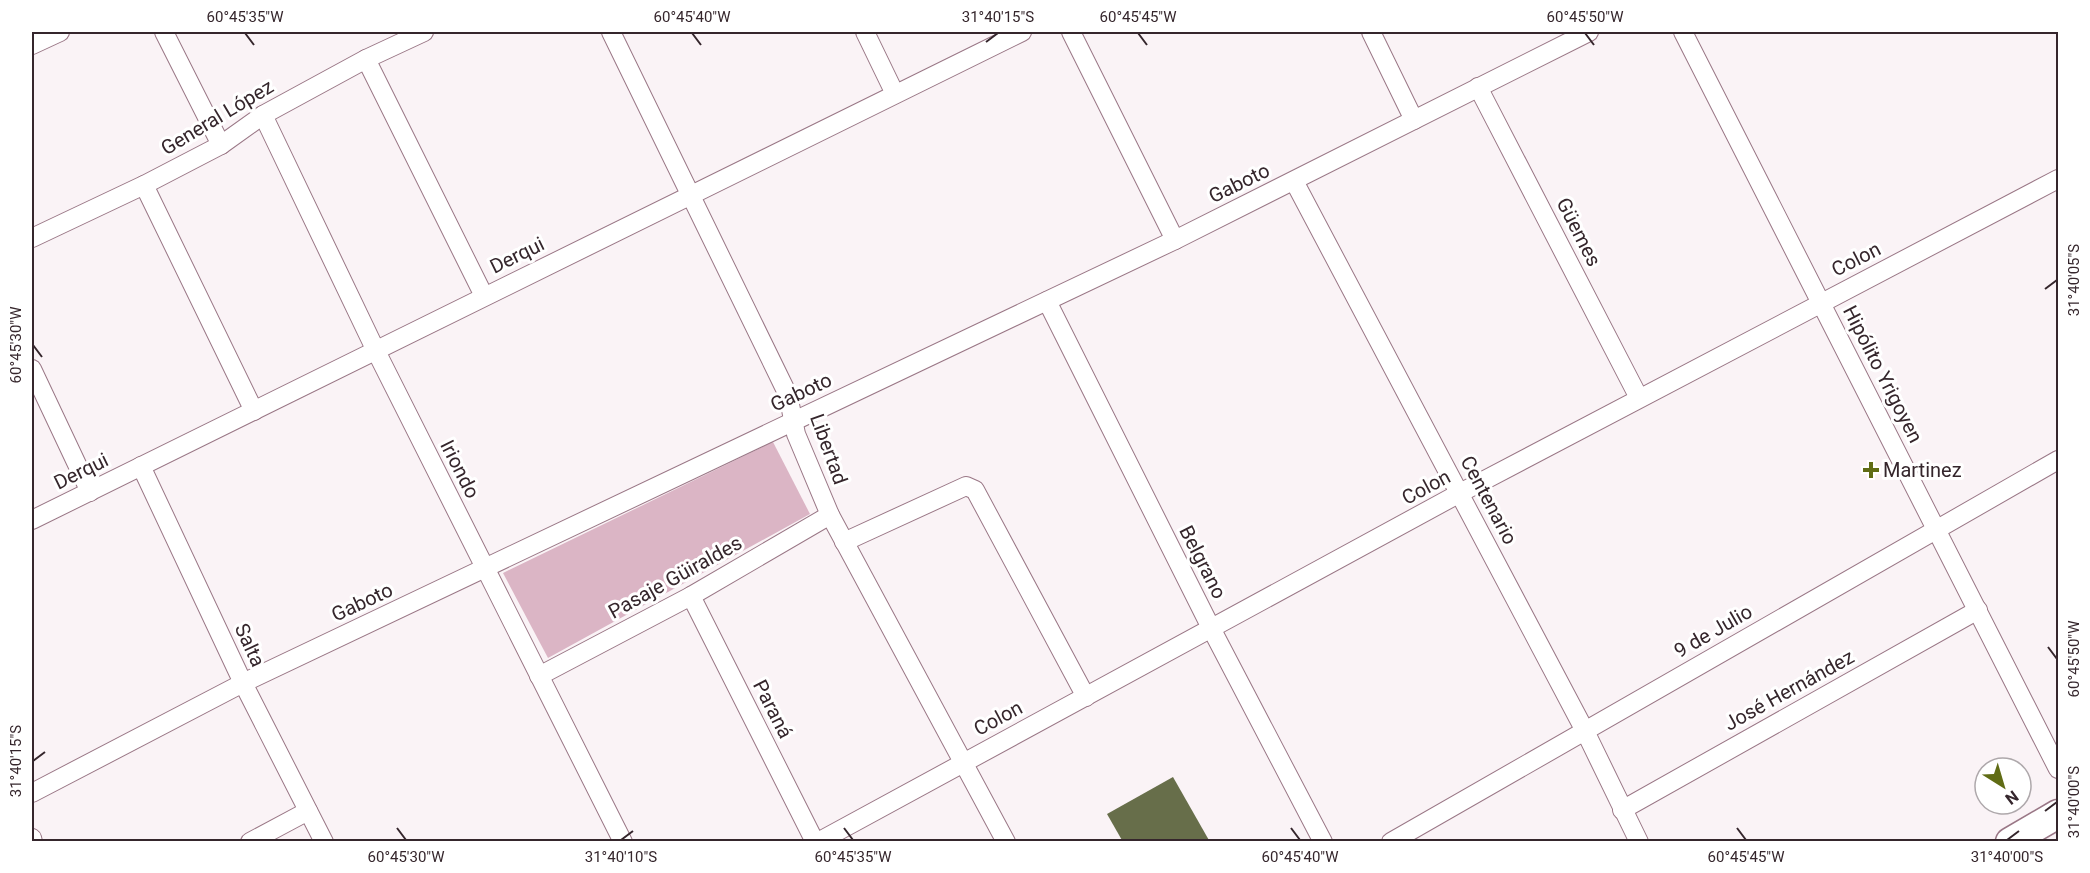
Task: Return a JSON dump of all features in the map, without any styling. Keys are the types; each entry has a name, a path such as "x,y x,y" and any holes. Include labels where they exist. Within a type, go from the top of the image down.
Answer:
{"main road":[{"path":"2010,842 2058,814"}],"street":[{"path":"32,45 60,32"},
{"path":"164,32 221,145"},
{"name":"General López","path":"32,238 144,185 221,145 263,115 366,59 424,32"},
{"name":"Libertad","path":"611,32 788,395 796,434 830,515 1006,842"},
{"path":"865,32 895,94"},
{"name":"Derqui","path":"32,520 1022,32"},
{"path":"1071,32 1175,240"},
{"path":"1371,32 1414,120"},
{"name":"Gaboto","path":"32,793 243,683 793,420 1047,302 1590,32"},
{"name":"Hipólito Yrigoyen","path":"1683,32 2058,769"},
{"path":"366,59 484,296"},
{"name":"Güemes","path":"1478,87 1639,398"},
{"name":"Iriondo","path":"263,115 376,351 622,842"},
{"name":"Colon","path":"817,842 1639,398 2058,179"},
{"name":"Centenario","path":"1294,181 1585,731 1639,842"},
{"path":"144,185 255,411"},
{"name":"Belgrano","path":"1047,302 1211,628 1323,842"},
{"path":"32,369 90,492"},
{"name":"9 de Julio","path":"1391,842 2058,460"},
{"name":"Salta","path":"141,466 243,683 324,842"},
{"path":"844,542 966,486 975,490 1086,697"},
{"name":"Pasaje Güiraldes","path":"539,676 691,596 830,515"},
{"name":"Paraná","path":"691,596 817,842"},
{"name":"José Hernández","path":"1623,810 1978,610"},
{"path":"250,842 308,811"}],"shaded area":[{"path":"773,442 810,514 548,658 503,573"}],"building":[{"path":"1173,777 1210,842 1123,842 1107,814"}],"place":[{"name":"Martinez","path":"1871,470"}]}
